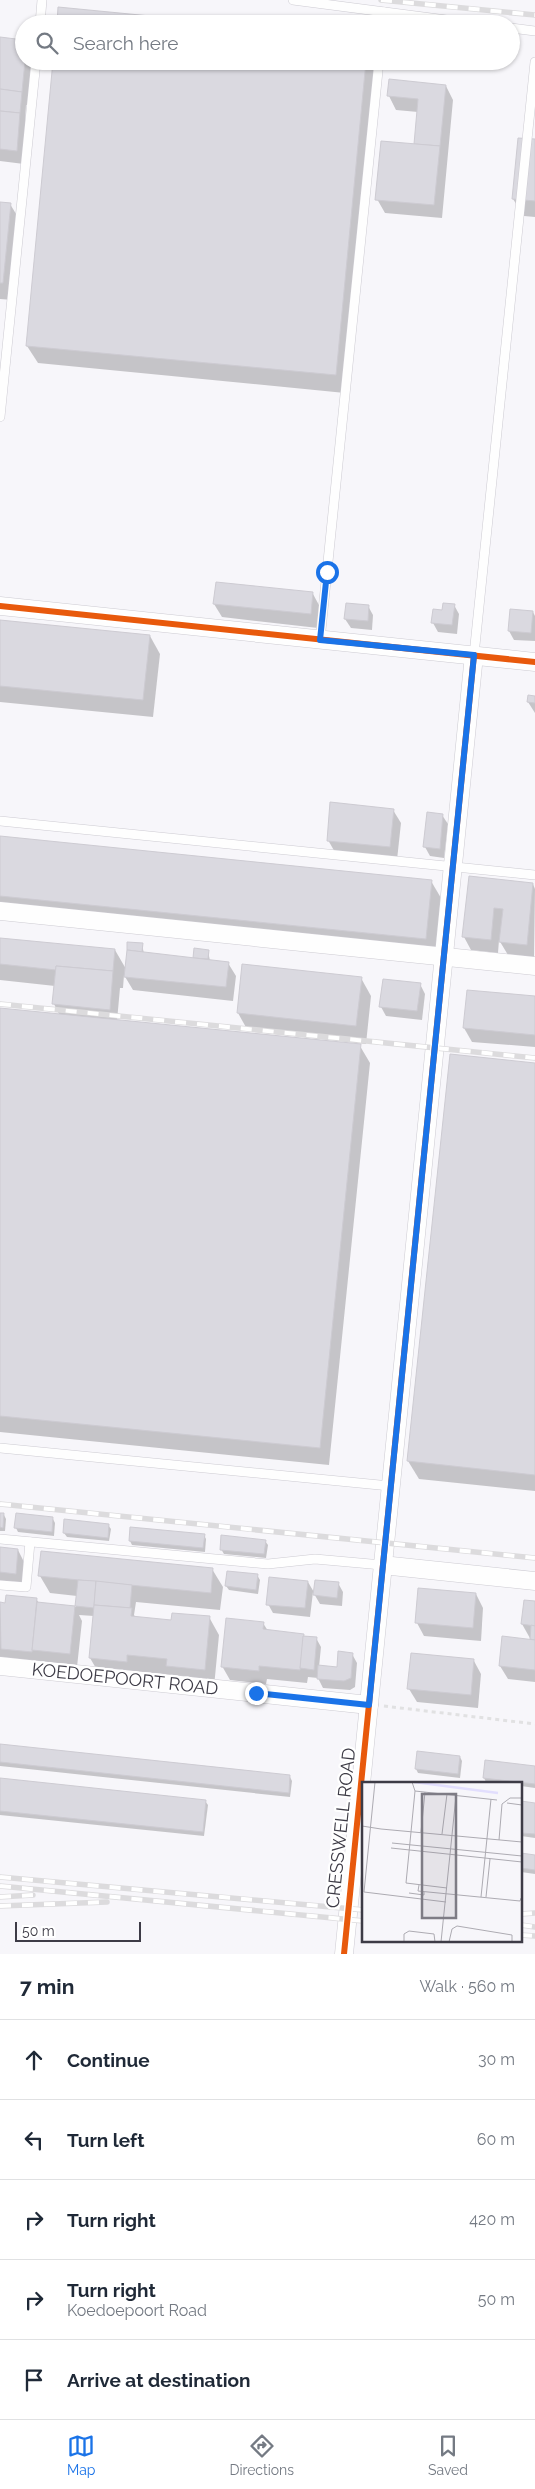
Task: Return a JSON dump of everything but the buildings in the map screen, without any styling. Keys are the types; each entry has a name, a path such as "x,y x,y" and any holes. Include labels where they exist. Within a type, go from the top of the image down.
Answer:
{"street":[{"path":"0,606 535,662"},
{"name":"CRESSWELL ROAD","path":"344,1954 451,867 474,655"},
{"path":"0,911 535,966"},
{"path":"382,1565 535,1581"},
{"name":"KOEDOEPOORT ROAD","path":"0,1666 369,1705"}],"lane":[{"path":"41,15 42,0"},
{"path":"293,0 407,15"},
{"path":"520,29 535,31"},
{"path":"474,655 535,62"},
{"path":"0,417 35,70"},
{"path":"320,640 378,70"},
{"path":"0,821 535,876"},
{"path":"0,1448 390,1486"},
{"path":"0,1539 268,1564 315,1559 382,1565"},
{"path":"0,1585 26,1587 30,1542"}],"path":[{"path":"369,1705 535,1724"}],"railway":[{"path":"381,0 535,15"},
{"path":"0,1004 535,1058"},
{"path":"0,1504 535,1558"},
{"path":"0,1877 362,1910"},
{"path":"0,1886 362,1921"},
{"path":"0,1897 33,1895"},
{"path":"0,1906 107,1902"},
{"path":"522,1914 535,1913"},
{"path":"522,1925 535,1927"},
{"path":"522,1935 535,1936"}],"cycle path":[{"path":"0,606 535,662"},
{"path":"344,1954 474,655"}],"route":[{"path":"256,1693 369,1705 460,775 474,655 320,640 327,572"}]}
